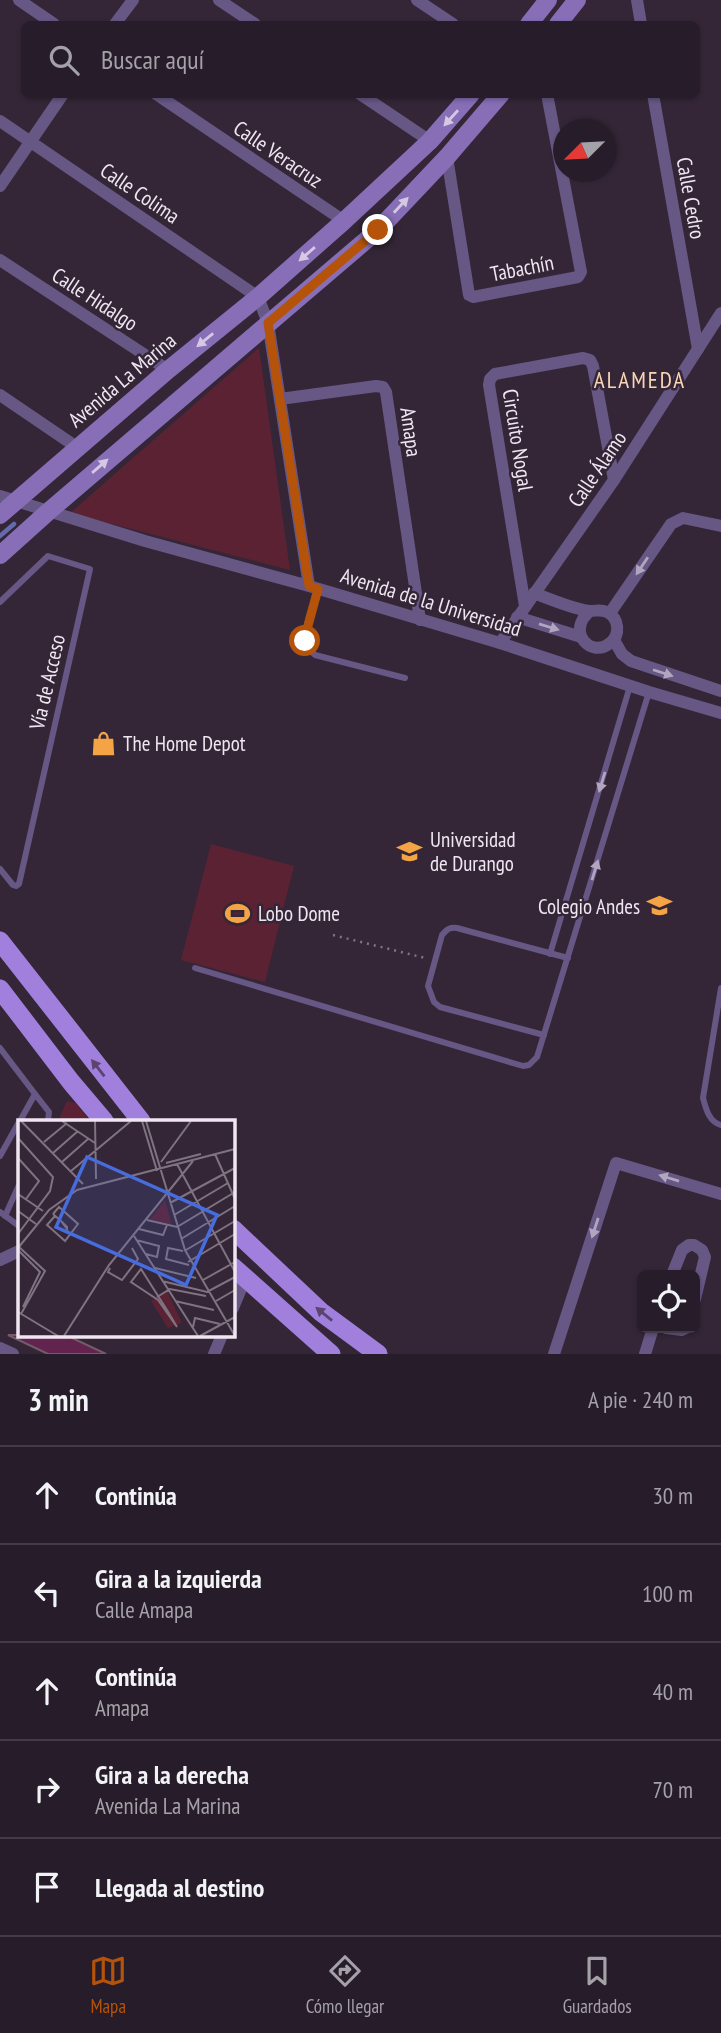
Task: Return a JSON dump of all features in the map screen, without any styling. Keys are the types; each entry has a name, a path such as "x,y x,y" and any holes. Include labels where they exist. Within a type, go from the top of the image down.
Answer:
{"main road":[{"path":"531,21 548,0"},
{"path":"560,21 577,0"},
{"name":"Avenida La Marina","path":"0,515 9,498 78,448 344,221 430,141 468,98"},
{"path":"0,555 378,230 447,157 498,98"},
{"path":"0,941 140,1120"},
{"path":"0,989 103,1120"},
{"path":"234,1230 321,1312 379,1354"},
{"path":"239,1273 331,1354"}],"street":[{"path":"19,0 50,21"},
{"path":"117,21 133,0"},
{"path":"219,0 251,21"},
{"path":"417,0 448,21"},
{"path":"636,0 640,21"},
{"path":"0,186 61,98"},
{"name":"Calle Veracruz","path":"162,98 344,221"},
{"path":"366,98 430,141"},
{"name":"Tabachín","path":"447,157 469,295 473,298 578,277 581,272 548,98"},
{"name":"Calle Cedro","path":"654,98 698,349"},
{"name":"Calle Colima","path":"0,121 258,297"},
{"name":"Calle Hidalgo","path":"0,260 168,370"},
{"path":"258,297 268,323 314,587"},
{"name":"Calle Álamo","path":"500,643 614,480 721,313"},
{"name":"Circuito Nogal","path":"521,611 490,379 495,374 583,358 590,360 614,480"},
{"name":"Amapa","path":"280,399 383,387 386,392 420,620"},
{"path":"0,396 78,448"},
{"path":"9,498 48,511"},
{"name":"Avenida de la Universidad","path":"48,511 145,541 314,587 721,713"},
{"path":"610,613 671,524 683,518 721,526"},
{"path":"534,593 590,611 610,613 616,621 618,631 614,640 606,647 587,645 581,637 579,627 583,617 590,611"},
{"path":"521,611 581,637"},
{"path":"614,640 622,654 631,661 721,691"},
{"path":"554,1354 616,1163 721,1194"},
{"path":"674,1270 682,1250 694,1245 702,1250 705,1257 700,1278"},
{"path":"0,1260 18,1251"},
{"path":"234,1302 239,1273"},
{"path":"645,1354 651,1333"},
{"path":"214,1354 222,1336"},
{"path":"0,1348 13,1354"}],"lane":[{"name":"Vía de Acceso","path":"0,602 48,556 90,569 19,884 13,885 0,869"},
{"path":"314,587 305,641 309,650 315,655 404,678"},
{"path":"550,954 630,686"},
{"path":"195,968 523,1066 529,1065 537,1057 649,692"},
{"path":"544,1035 440,1007 434,1002 428,986 442,935 452,927 568,958"},
{"path":"721,988 703,1098 708,1114 715,1123 721,1125"},
{"path":"0,1048 49,1112 48,1120"},
{"path":"21,1120 35,1094"},
{"path":"0,1156 18,1125"},
{"path":"18,1187 3,1214 18,1225"}],"path":[{"path":"333,935 435,960"}],"shaded area":[{"path":"259,348 290,570 70,513"},
{"name":"Lobo Dome","path":"211,844 294,866 265,982 181,960"},
{"path":"67,1101 76,1103 89,1120 58,1120"}],"building":[{"path":"8,1335 68,1336 106,1354 48,1354"}],"waterway":[{"path":"0,536 14,524"}],"place":[{"name":"The Home Depot","path":"103,743"},
{"name":"Universidad de Durango","path":"410,851"},
{"name":"Colegio Andes","path":"660,906"},
{"name":"Lobo Dome","path":"238,913"}],"district":[{"name":"ALAMEDA","path":"640,379"}],"route":[{"path":"305,641 318,589 309,586 268,323 378,230"}]}
